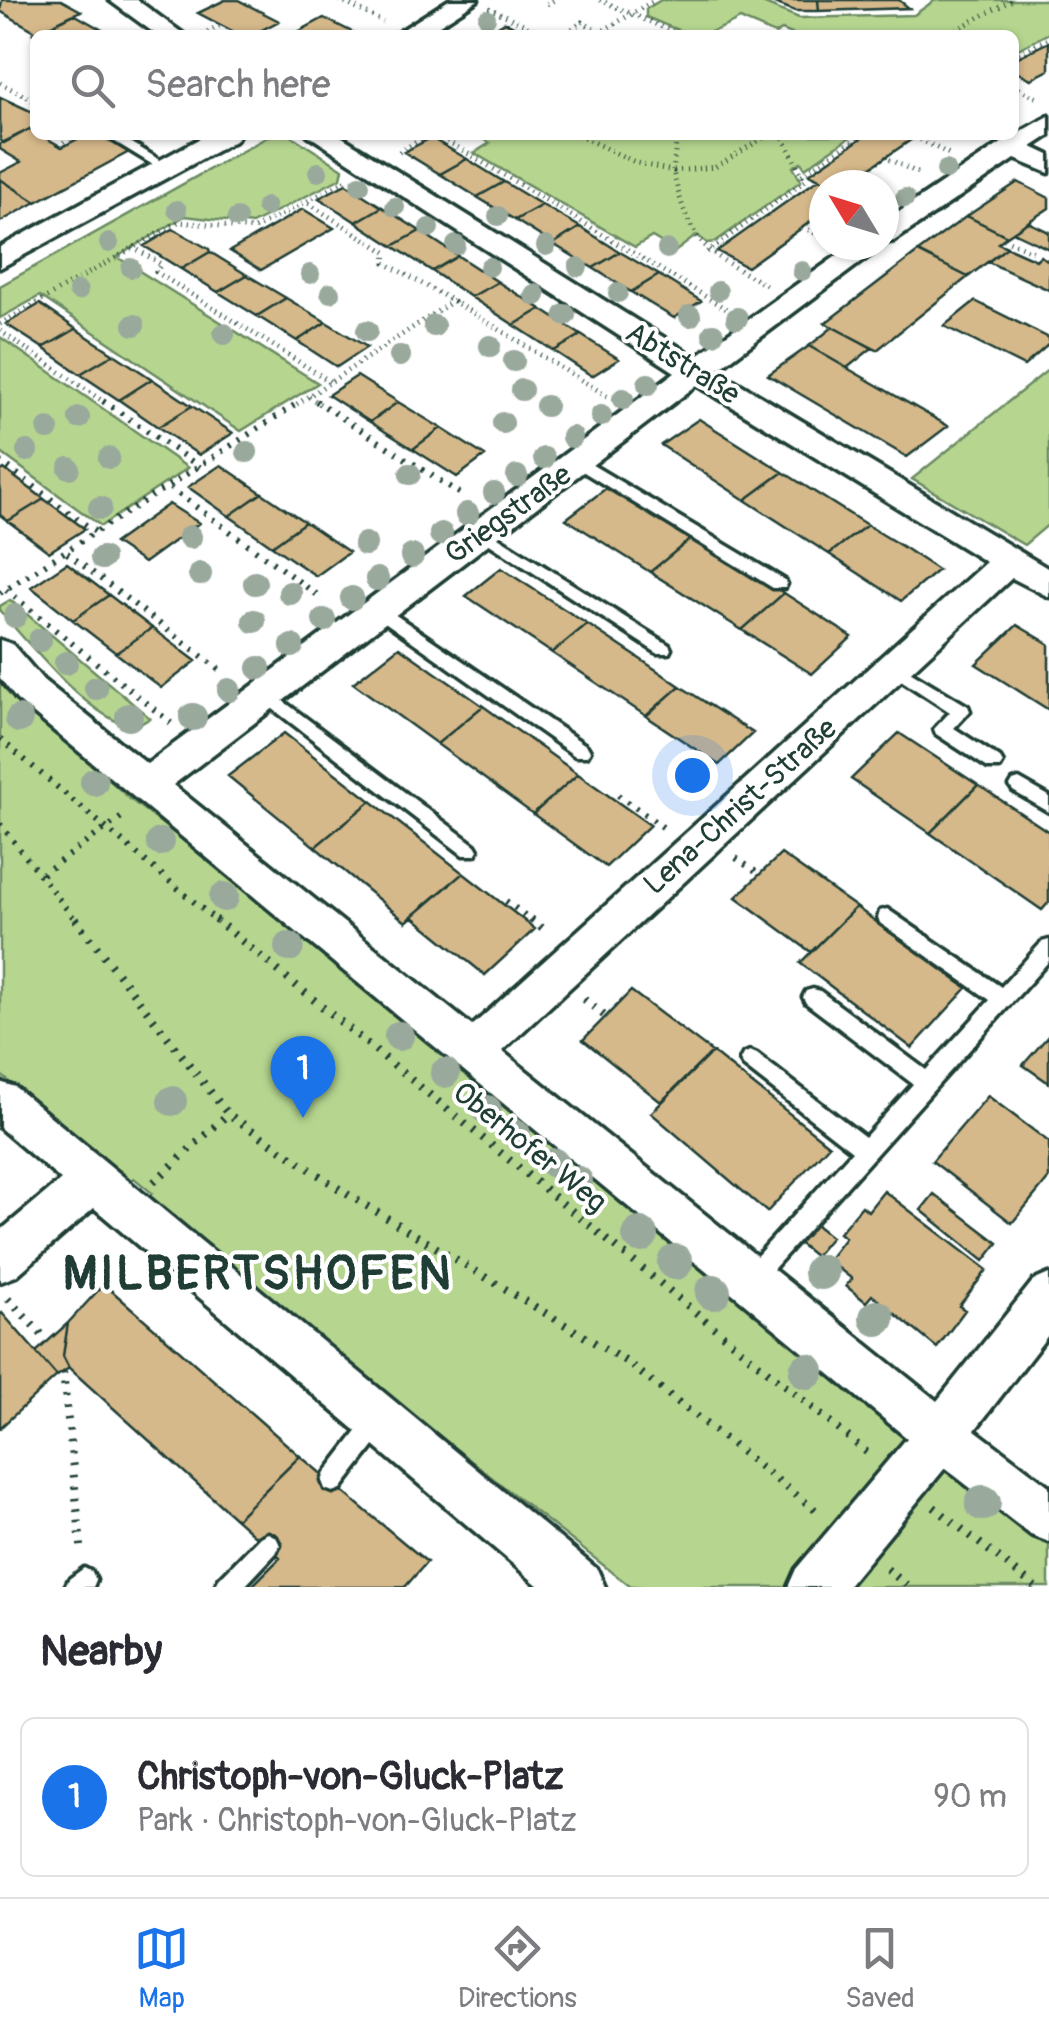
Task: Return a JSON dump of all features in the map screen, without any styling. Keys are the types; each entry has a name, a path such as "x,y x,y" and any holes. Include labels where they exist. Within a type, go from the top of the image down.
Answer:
{"street":[{"path":"121,0 165,30"},
{"path":"398,30 478,4"},
{"path":"899,225 1012,148 1044,112"},
{"path":"0,259 217,140"},
{"name":"Abtstraße","path":"339,140 372,167 696,371 1049,586"},
{"path":"1012,148 1049,165"},
{"name":"Griegstraße","path":"147,784 849,260"},
{"name":"Lena-Christ-Straße","path":"472,1052 1009,561"},
{"path":"0,653 30,690 750,1280 1049,1517"},
{"path":"0,1101 579,1587"},
{"path":"0,1260 110,1193"},
{"path":"814,1587 903,1482 1049,1297"}],"lane":[{"path":"119,140 167,168"},
{"path":"579,462 779,584"},
{"path":"482,532 664,649"},
{"path":"378,609 580,751"},
{"path":"893,667 962,711 942,729 994,763"},
{"path":"266,694 469,850"},
{"path":"1019,786 1049,805"},
{"path":"887,917 1003,999"},
{"path":"750,1280 1049,948"},
{"path":"813,998 927,1084"},
{"path":"750,1060 867,1150"},
{"path":"333,1481 381,1420"},
{"path":"226,1587 268,1546"}],"path":[{"path":"340,0 398,30"},
{"path":"547,4 554,0"},
{"path":"600,0 669,30"},
{"path":"607,30 655,0"},
{"path":"955,30 1012,0"},
{"path":"478,4 535,30"},
{"path":"569,30 582,21 595,30"},
{"path":"211,30 221,25"},
{"path":"1019,53 1049,38"},
{"path":"0,83 30,98"},
{"path":"1019,90 1044,112"},
{"path":"21,104 30,101"},
{"path":"60,146 67,140"},
{"path":"444,140 729,311"},
{"path":"589,140 637,163 673,172 715,167 760,140"},
{"path":"676,140 673,172 684,222 693,238 707,252 794,300"},
{"path":"707,252 805,181 785,140"},
{"path":"802,174 853,140"},
{"path":"921,140 949,154"},
{"path":"884,157 920,174"},
{"path":"200,466 0,327 178,222 254,230 372,167"},
{"path":"306,202 386,252 385,263 607,396"},
{"path":"803,228 809,231"},
{"path":"1004,239 1036,254"},
{"path":"133,247 160,264 156,272 331,382"},
{"path":"163,718 3,591 170,488 453,301"},
{"path":"309,397 464,496"},
{"path":"0,461 98,534"},
{"path":"170,488 322,599"},
{"path":"68,553 224,672"},
{"name":"Oberhofer Weg","path":"0,739 104,829 1035,1587"},
{"path":"618,795 659,824"},
{"path":"0,824 228,1114 266,1144 346,1194 627,1362 909,1587"},
{"path":"42,874 104,829"},
{"path":"506,901 542,928"},
{"path":"110,1193 228,1114"},
{"path":"0,1290 48,1341"},
{"path":"63,1372 80,1583"}],"green space":[{"path":"661,0 755,0 799,18 914,15 935,0 1049,0 1049,33 1019,48 1019,30 766,30 740,19 715,30 680,30 646,17 646,9"},
{"path":"262,140 298,140 343,169 341,178 252,224 185,216 117,257 318,383 241,431 40,296 0,318 0,286"},
{"path":"485,140 846,140 805,168 801,162 793,167 801,181 715,242 707,243 697,235 676,251 652,237 635,247 474,153 490,143"},
{"path":"0,337 188,468 101,526 0,452"},
{"path":"1049,369 1049,524 1024,545 912,479"},
{"path":"10,600 150,718 134,728 116,721 80,696 0,611 0,606"},
{"path":"0,679 130,799 750,1279 1049,1538 1049,1587 631,1587 144,1203 152,1193 134,1178 127,1183 0,1074"}],"building":[{"path":"2,0 61,0 81,11 33,30 0,11"},
{"path":"225,0 238,0 279,21 262,30 230,30 198,13"},
{"path":"767,0 818,0 819,11 795,11"},
{"path":"818,0 899,0 909,8 819,11"},
{"path":"74,14 102,30 41,30"},
{"path":"324,18 348,30 301,30"},
{"path":"505,22 522,30 491,30"},
{"path":"1049,42 1049,70 1031,79 1019,73 1019,57"},
{"path":"0,97 30,111 30,129 4,143 0,140"},
{"path":"30,129 30,140 50,140 62,147 75,140 108,140 129,152 36,202 0,179 0,173 21,162 0,149 0,144"},
{"path":"434,140 467,159 440,174 404,152"},
{"path":"859,140 911,140 867,170 815,170"},
{"path":"467,159 504,182 477,197 440,174"},
{"path":"0,179 36,202 0,222"},
{"path":"504,182 542,205 515,220 477,197"},
{"path":"1018,182 1049,198 1049,208 1007,236 967,216"},
{"path":"346,184 382,207 356,222 319,198"},
{"path":"809,186 809,223 747,267 717,251"},
{"path":"542,205 580,227 553,244 515,220"},
{"path":"382,207 420,231 393,246 356,222"},
{"path":"303,209 334,228 261,270 230,251"},
{"path":"967,216 1007,236 998,243 1007,247 968,277 918,252"},
{"path":"1028,222 1049,232 1049,249 1013,232"},
{"path":"580,227 620,252 593,268 553,244"},
{"path":"173,229 210,252 181,269 144,246"},
{"path":"420,231 458,256 432,271 393,246"},
{"path":"1007,247 1036,260 1040,256 1049,261 1049,290 988,262"},
{"path":"210,252 247,275 218,292 181,269"},
{"path":"620,252 659,275 631,292 593,268"},
{"path":"918,252 968,277 877,350 825,323"},
{"path":"458,256 498,282 471,297 432,271"},
{"path":"247,275 286,298 257,316 218,292"},
{"path":"659,275 701,301 674,318 631,292"},
{"path":"498,282 541,309 514,325 471,297"},
{"path":"286,298 326,322 297,341 257,316"},
{"path":"975,301 1049,338 1049,344 1024,366 944,326"},
{"path":"40,304 76,329 43,348 6,324"},
{"path":"541,309 581,335 554,351 514,325"},
{"path":"326,322 367,347 337,367 297,341"},
{"path":"833,327 872,348 847,368 809,346"},
{"path":"76,329 114,354 80,374 43,348"},
{"path":"581,335 619,359 592,376 554,351"},
{"path":"809,346 948,426 907,457 768,375"},
{"path":"114,354 152,379 119,400 80,374"},
{"path":"357,376 398,402 370,422 328,395"},
{"path":"152,379 192,406 158,427 119,400"},
{"path":"398,402 441,428 413,449 370,422"},
{"path":"192,406 233,433 199,455 158,427"},
{"path":"699,419 783,472 745,500 661,445"},
{"path":"441,428 485,456 457,477 413,449"},
{"path":"221,465 262,493 229,516 188,487"},
{"path":"4,469 44,499 8,521 0,515 0,472"},
{"path":"783,472 867,525 829,554 745,500"},
{"path":"609,486 693,537 650,572 566,519"},
{"path":"262,493 305,522 272,546 229,516"},
{"path":"44,499 85,529 49,552 8,521"},
{"path":"169,504 199,523 144,563 114,543"},
{"path":"305,522 349,552 316,576 272,546"},
{"path":"867,525 938,570 901,601 829,554"},
{"path":"693,537 784,593 742,630 650,572"},
{"path":"67,563 109,595 73,620 31,587"},
{"path":"501,568 587,624 552,653 466,596"},
{"path":"784,593 852,637 812,674 742,630"},
{"path":"109,595 152,628 116,653 73,620"},
{"path":"587,624 680,686 646,716 552,653"},
{"path":"1017,625 1049,644 1049,710 976,664"},
{"path":"152,628 196,661 161,688 116,653"},
{"path":"399,647 483,706 437,744 353,683"},
{"path":"680,686 753,733 719,765 646,716"},
{"path":"483,706 578,774 533,814 437,744"},
{"path":"284,733 371,801 315,847 228,776"},
{"path":"899,733 978,785 930,833 851,779"},
{"path":"578,774 650,825 606,867 533,814"},
{"path":"978,785 1049,832 1049,902 1042,910 930,833"},
{"path":"371,801 463,873 406,922 315,847"},
{"path":"781,854 856,907 811,952 736,897"},
{"path":"463,873 535,929 485,975 412,916"},
{"path":"856,907 967,988 912,1048 800,963"},
{"path":"631,991 712,1052 661,1102 583,1040"},
{"path":"1049,1035 1049,1083 1023,1065"},
{"path":"712,1052 829,1145 767,1212 651,1113"},
{"path":"988,1096 1049,1142 1049,1178 1012,1223 932,1161"},
{"path":"884,1191 987,1270 959,1306 965,1310 937,1348 872,1295 866,1302 846,1286 852,1279 828,1260 845,1238 839,1233 862,1206 868,1211"},
{"path":"934,1194 998,1243 984,1261 921,1210"},
{"path":"812,1222 831,1237 815,1256 796,1241"},
{"path":"104,1284 300,1456 236,1519 69,1368 63,1356 68,1323"},
{"path":"0,1315 57,1376 0,1428"},
{"path":"68,1323 63,1356 69,1368 57,1376 36,1352"},
{"path":"300,1456 427,1562 405,1587 251,1587 280,1558 236,1519"}],"place":[{"name":"Christoph-von-Gluck-Platz","path":"303,1118"}],"district":[{"name":"MILBERTSHOFEN","path":"258,1272"}]}
